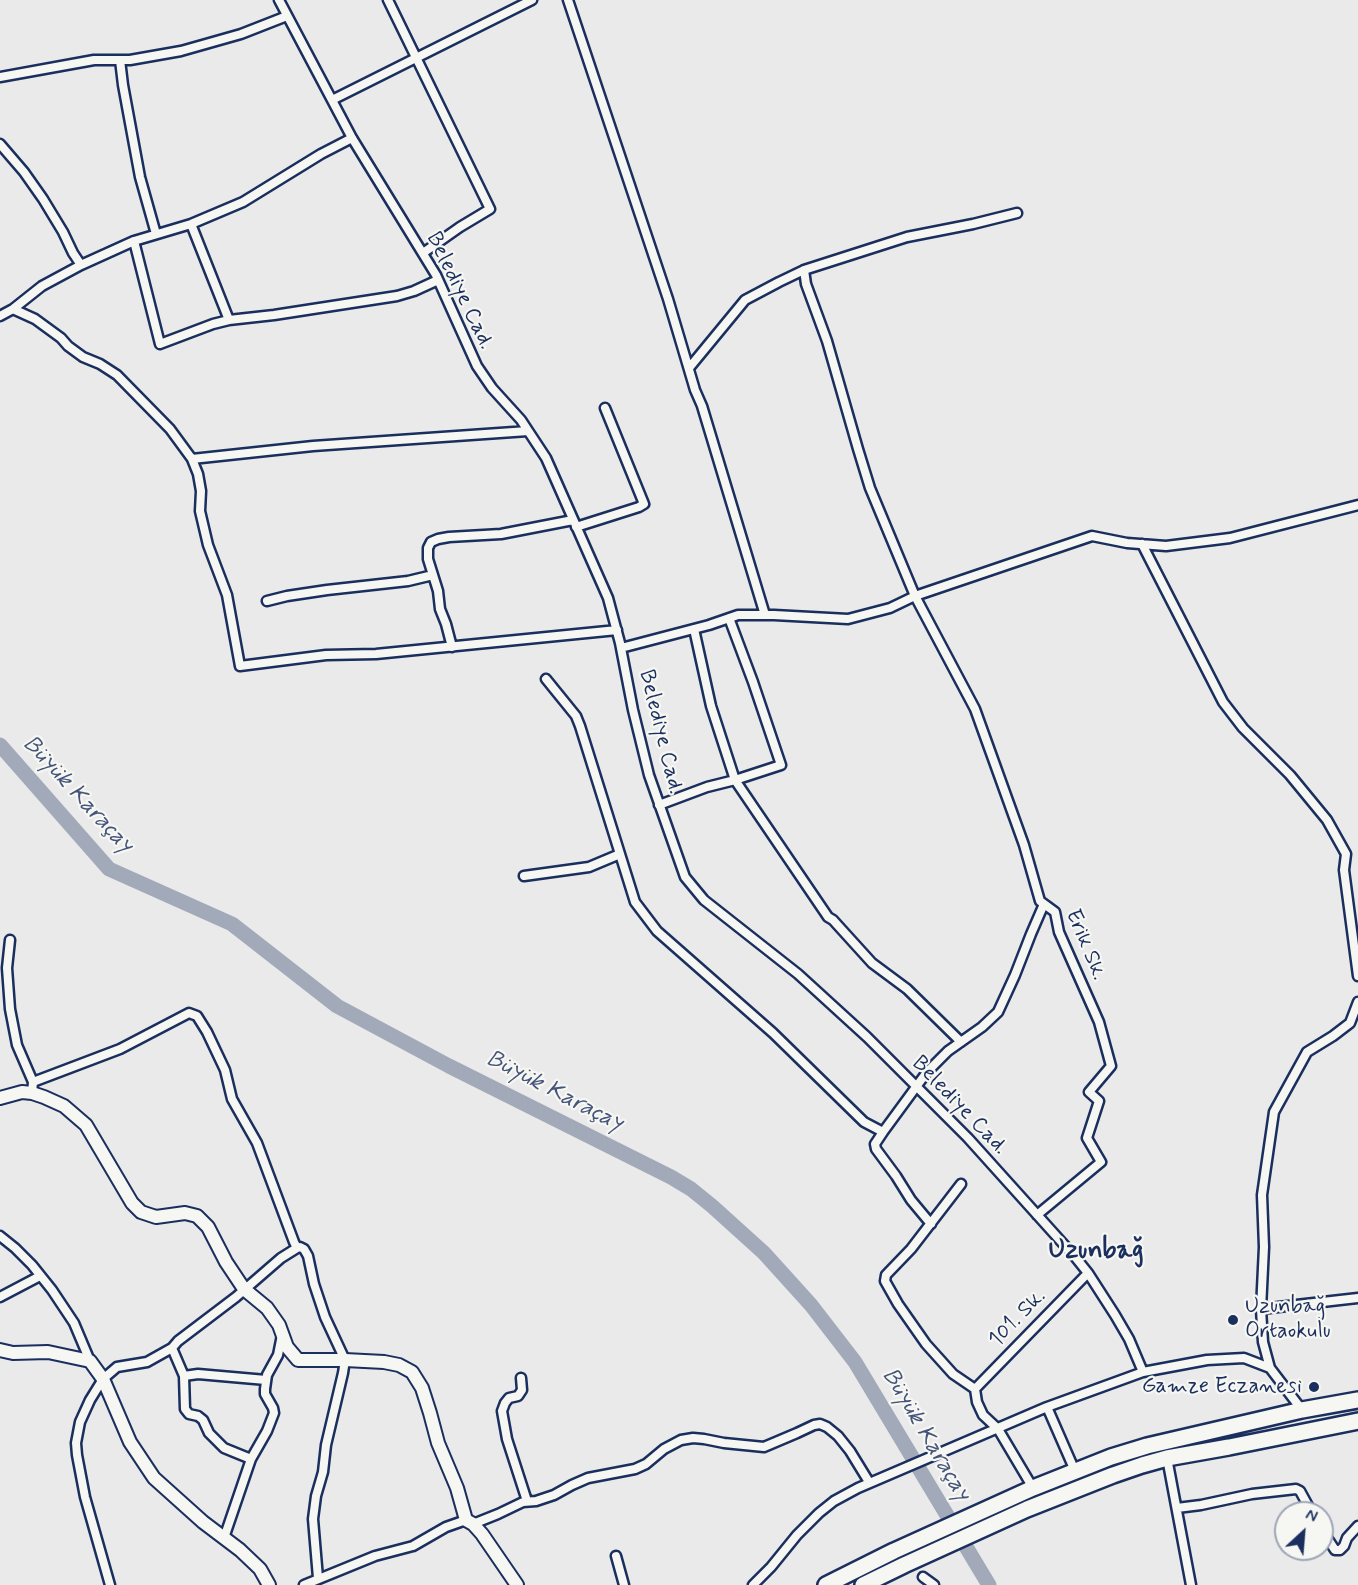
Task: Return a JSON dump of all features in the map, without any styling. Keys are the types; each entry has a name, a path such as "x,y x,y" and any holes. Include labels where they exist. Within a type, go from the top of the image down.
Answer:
{"highway":[{"path":"826,1585 1032,1488 1111,1457 1147,1446 1302,1410 1358,1400"},
{"path":"863,1585 1027,1509 1113,1475 1167,1458 1358,1421"}],"street":[{"name":"Belediye Cad.","path":"279,0 352,138 438,280 477,366 528,431 546,458 608,598 649,775 685,877 704,900 798,974 867,1037 968,1138 1088,1273 1129,1339 1143,1372"},
{"path":"388,0 490,209 423,253"},
{"path":"332,100 532,0"},
{"path":"568,0 702,406 765,615"},
{"path":"0,77 94,60 130,60 181,51 241,34 287,16"},
{"path":"120,60 140,177 156,234"},
{"path":"0,316 13,309 42,286 81,265 134,241 191,224 243,202 321,154 352,138"},
{"path":"0,144 44,199 81,265"},
{"path":"688,368 745,300 778,282 804,270 907,237 1017,213"},
{"path":"191,224 229,320"},
{"path":"134,241 160,344 229,320 397,296 438,280"},
{"name":"Erik Sk.","path":"804,270 806,284 827,341 870,488 915,596 975,709 1024,845 1040,901 1055,912 1059,932 1099,1022 1111,1065 1089,1092 1099,1101 1087,1138 1101,1162 1037,1215"},
{"path":"13,309 35,319 83,357 117,375 170,429 192,459 201,491 200,511 208,545 227,595 240,666 326,655 376,654 617,630"},
{"path":"452,647 428,559 428,548 431,542 438,539 501,534 574,524 644,504 605,408"},
{"path":"192,459 313,446 528,431"},
{"path":"621,648 738,615 848,619 890,608 915,596 1092,536 1127,543 1166,546 1230,538 1358,506"},
{"path":"1142,544 1223,702 1243,728 1290,775 1327,820 1346,854 1344,870 1358,976"},
{"path":"267,601 317,592 408,581 433,575"},
{"path":"659,805 707,787 781,765 729,618"},
{"path":"694,629 711,706 735,780 828,917 872,963 907,989 961,1042"},
{"path":"546,679 576,716 580,726 635,902 657,931 773,1033 864,1122 883,1132"},
{"path":"524,876 589,867 620,854"},
{"path":"931,1224 911,1200 876,1149 875,1144 927,1072 998,1012 1044,904"},
{"path":"10,940 7,968 10,1010 17,1045 32,1088 44,1097 64,1106 86,1125 132,1203 141,1212 156,1217 185,1213 198,1216 208,1227 226,1262 244,1289 267,1308 279,1325 287,1347 298,1360 345,1360 399,1365 412,1372 422,1388 438,1443 470,1522 482,1534 517,1585"},
{"path":"1302,1410 1270,1368 1263,1342 1262,1195 1274,1112 1307,1052 1350,1023 1358,1002"},
{"path":"0,1098 32,1088 120,1049 189,1012 197,1016 225,1070 232,1099 257,1143 297,1248"},
{"path":"961,1184 899,1263 886,1275 885,1281 926,1344 953,1374 975,1389 977,1402 983,1415 998,1429 1032,1488"},
{"path":"0,1236 32,1265 74,1323 90,1361 103,1379 130,1442 154,1478 203,1522 240,1550 260,1569 269,1585"},
{"path":"110,1585 85,1497 76,1443 80,1422 90,1400 103,1379 117,1367 147,1362 172,1348 280,1258 300,1247 308,1256 314,1284 345,1360 326,1445 313,1519 318,1578"},
{"name":"101. Sk.","path":"975,1389 1088,1273"},
{"path":"0,1297 40,1276"},
{"path":"1261,1310 1358,1298"},
{"path":"224,1538 251,1459 274,1413 265,1394 266,1380 278,1355 282,1333"},
{"path":"172,1348 184,1376 184,1409 189,1414 203,1420 209,1434 218,1444 251,1459"},
{"path":"0,1350 13,1353 48,1352 90,1361"},
{"path":"753,1585 819,1513 868,1482 1047,1407 1143,1372 1207,1360 1244,1358 1270,1368"},
{"path":"184,1376 198,1374 266,1380"},
{"path":"521,1378 522,1390 518,1396 509,1398 502,1411 507,1439 527,1501"},
{"path":"1047,1407 1075,1471"},
{"path":"304,1585 375,1556 413,1546 446,1527 498,1514 523,1502 536,1501 554,1495 588,1478 635,1469 681,1440 693,1438 764,1447 820,1424 844,1443 868,1482"},
{"path":"1167,1458 1191,1585"},
{"path":"1177,1508 1252,1494 1296,1489 1300,1491 1305,1501"},
{"path":"1334,1548 1340,1550 1358,1526"},
{"path":"616,1556 624,1585"},
{"path":"923,1577 934,1585"}],"waterway":[{"name":"Büyük Karaçay","path":"0,745 109,869 232,924 337,1006 449,1066 671,1177 712,1206 764,1253 811,1305 855,1362 989,1585"}],"place":[{"name":"Uzunbağ Ortaokulu","path":"1233,1320"},
{"name":"Gamze Eczanesi","path":"1314,1387"}],"district":[{"name":"Uzunbağ","path":"1096,1252"}]}
